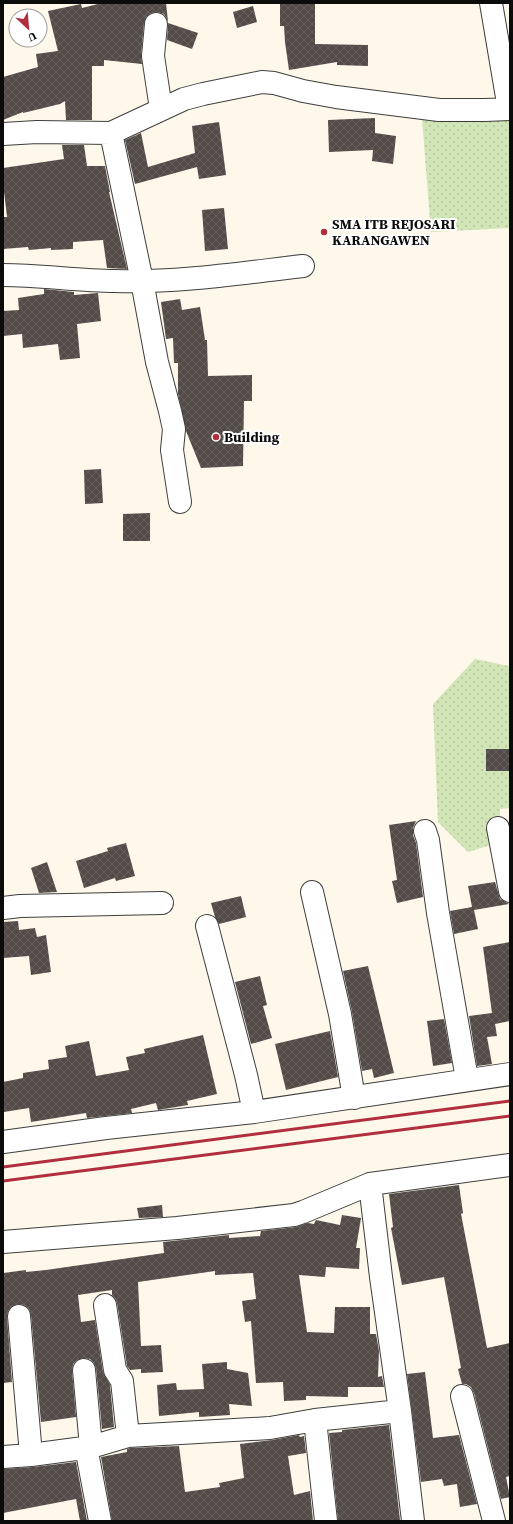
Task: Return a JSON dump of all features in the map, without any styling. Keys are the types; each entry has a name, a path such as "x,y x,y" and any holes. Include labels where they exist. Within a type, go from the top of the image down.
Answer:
{"street":[{"path":"3,134 37,132 111,132 184,99 268,82 303,91 336,97 439,110 510,109 491,3"},
{"path":"156,24 153,56 161,110"},
{"path":"111,132 157,362 174,429 172,450 180,502"},
{"path":"3,275 52,276 116,282 168,280 303,266"},
{"path":"498,828 510,891"},
{"path":"425,831 428,840 438,913 467,1079"},
{"path":"312,892 340,1014 354,1098"},
{"path":"3,908 20,906 162,903"},
{"path":"207,926 246,1075 254,1112"},
{"path":"3,1142 106,1128 254,1112 354,1098 467,1079 510,1074"},
{"path":"3,1242 177,1228 294,1214 303,1212 370,1184 510,1165"},
{"path":"370,1184 413,1521"},
{"path":"105,1305 115,1370 122,1381 128,1436"},
{"path":"19,1316 30,1455"},
{"path":"84,1370 89,1447 100,1521"},
{"path":"462,1396 494,1521"},
{"path":"3,1457 89,1447 128,1436 270,1428 315,1420 400,1411"},
{"path":"315,1420 326,1521"}],"green space":[{"path":"422,119 510,120 510,228 431,232"},
{"path":"475,659 509,666 510,808 500,809 500,842 468,852 438,822 433,704"}],"building":[{"path":"102,3 166,3 168,21 164,14 158,12 151,13 146,17 144,23 141,55 142,64 104,60 104,66 92,66 92,120 66,120 65,101 60,104 23,112 3,120 3,77 38,67 36,54 58,51 48,11 81,4 82,8"},
{"path":"280,3 315,3 315,44 368,45 368,66 337,65 337,62 289,70 284,26 280,26"},
{"path":"253,6 257,22 237,28 233,12"},
{"path":"168,23 198,33 192,49 167,40"},
{"path":"375,118 375,133 396,136 393,164 372,161 373,150 329,152 328,120"},
{"path":"219,122 226,175 199,179 197,167 135,184 125,140 141,133 148,167 195,153 192,126"},
{"path":"62,145 84,145 87,166 105,166 109,192 127,269 107,268 103,240 73,242 73,249 51,250 51,248 29,250 28,247 3,249 3,217 7,217 3,183 3,168 64,159"},
{"path":"224,208 228,249 205,251 202,210"},
{"path":"44,289 74,292 74,295 98,293 101,321 77,324 80,358 60,360 58,344 23,348 22,334 3,336 3,311 19,310 18,298 44,294"},
{"path":"180,299 182,310 200,307 205,340 207,340 208,376 252,375 252,401 244,401 243,466 201,468 186,431 178,394 178,363 174,363 173,338 166,339 161,302"},
{"path":"101,469 103,503 85,504 84,470"},
{"path":"150,513 150,541 123,541 123,514"},
{"path":"486,749 510,749 510,771 486,771"},
{"path":"416,821 413,828 413,835 416,843 423,897 397,903 392,881 397,880 389,825"},
{"path":"126,843 135,876 116,881 115,878 84,888 76,861 108,851 107,848"},
{"path":"47,862 57,892 39,893 31,868"},
{"path":"495,882 500,899 509,904 474,910 478,929 454,934 450,911 472,907 468,886"},
{"path":"241,896 246,917 219,924 215,917 211,903"},
{"path":"18,921 19,930 35,928 37,937 46,935 51,972 31,975 29,956 3,958 3,922"},
{"path":"510,942 510,1021 495,1024 497,1036 487,1037 492,1064 477,1066 469,1016 492,1013 483,947"},
{"path":"368,966 394,1073 374,1078 372,1069 362,1071 343,971"},
{"path":"260,976 267,1005 263,1006 272,1038 251,1044 235,982"},
{"path":"444,1019 452,1063 433,1066 427,1021"},
{"path":"330,1031 338,1077 286,1090 275,1044"},
{"path":"203,1035 217,1094 187,1101 188,1105 158,1110 156,1103 131,1109 132,1113 87,1118 86,1113 31,1122 29,1108 4,1112 3,1082 23,1078 23,1073 49,1069 48,1060 67,1057 65,1046 89,1041 96,1076 129,1070 126,1057 145,1053 144,1049"},
{"path":"459,1185 463,1213 461,1214 487,1348 510,1343 510,1476 506,1477 510,1497 501,1499 474,1393 471,1387 466,1384 462,1384 458,1369 461,1368 444,1277 402,1285 391,1228 393,1227 389,1194"},
{"path":"162,1205 163,1217 139,1218 137,1208"},
{"path":"342,1215 361,1218 356,1248 360,1248 359,1269 326,1267 325,1277 299,1275 307,1332 334,1333 335,1307 370,1307 370,1334 376,1334 379,1351 378,1377 382,1376 384,1387 348,1387 348,1397 306,1396 306,1400 284,1401 283,1382 256,1383 251,1321 245,1322 242,1301 256,1299 253,1273 215,1275 215,1271 138,1282 141,1346 161,1345 163,1372 141,1373 141,1369 130,1370 127,1366 117,1303 112,1295 112,1290 78,1295 81,1322 95,1320 103,1372 110,1385 114,1427 102,1429 96,1368 90,1359 83,1358 77,1360 73,1364 72,1371 76,1417 41,1422 31,1315 29,1309 24,1305 18,1304 12,1306 8,1311 7,1317 12,1382 3,1383 3,1273 26,1270 26,1272 46,1270 164,1253 163,1242 229,1235 229,1238 260,1236 261,1231 296,1227 308,1223 314,1224 316,1220 340,1225"},
{"path":"227,1362 227,1369 248,1373 252,1406 229,1404 230,1415 199,1417 199,1412 159,1416 157,1385 176,1383 177,1390 204,1389 202,1364"},
{"path":"425,1372 433,1438 459,1435 477,1504 460,1507 457,1484 444,1486 442,1479 421,1482 407,1374"},
{"path":"389,1425 400,1520 338,1521 329,1433 342,1432 342,1430"},
{"path":"299,1435 300,1437 304,1436 306,1453 288,1456 294,1495 310,1491 313,1521 112,1521 101,1457 127,1452 127,1449 130,1448 179,1446 185,1492 220,1487 219,1483 244,1478 240,1444"},
{"path":"76,1462 87,1521 80,1521 76,1499 3,1513 3,1469"}],"railway":[{"path":"3,1167 510,1101"},
{"path":"3,1181 510,1116"}],"place":[{"name":"SMA ITB REJOSARI KARANGAWEN","path":"324,232"},
{"name":"Building","path":"216,437"}]}
